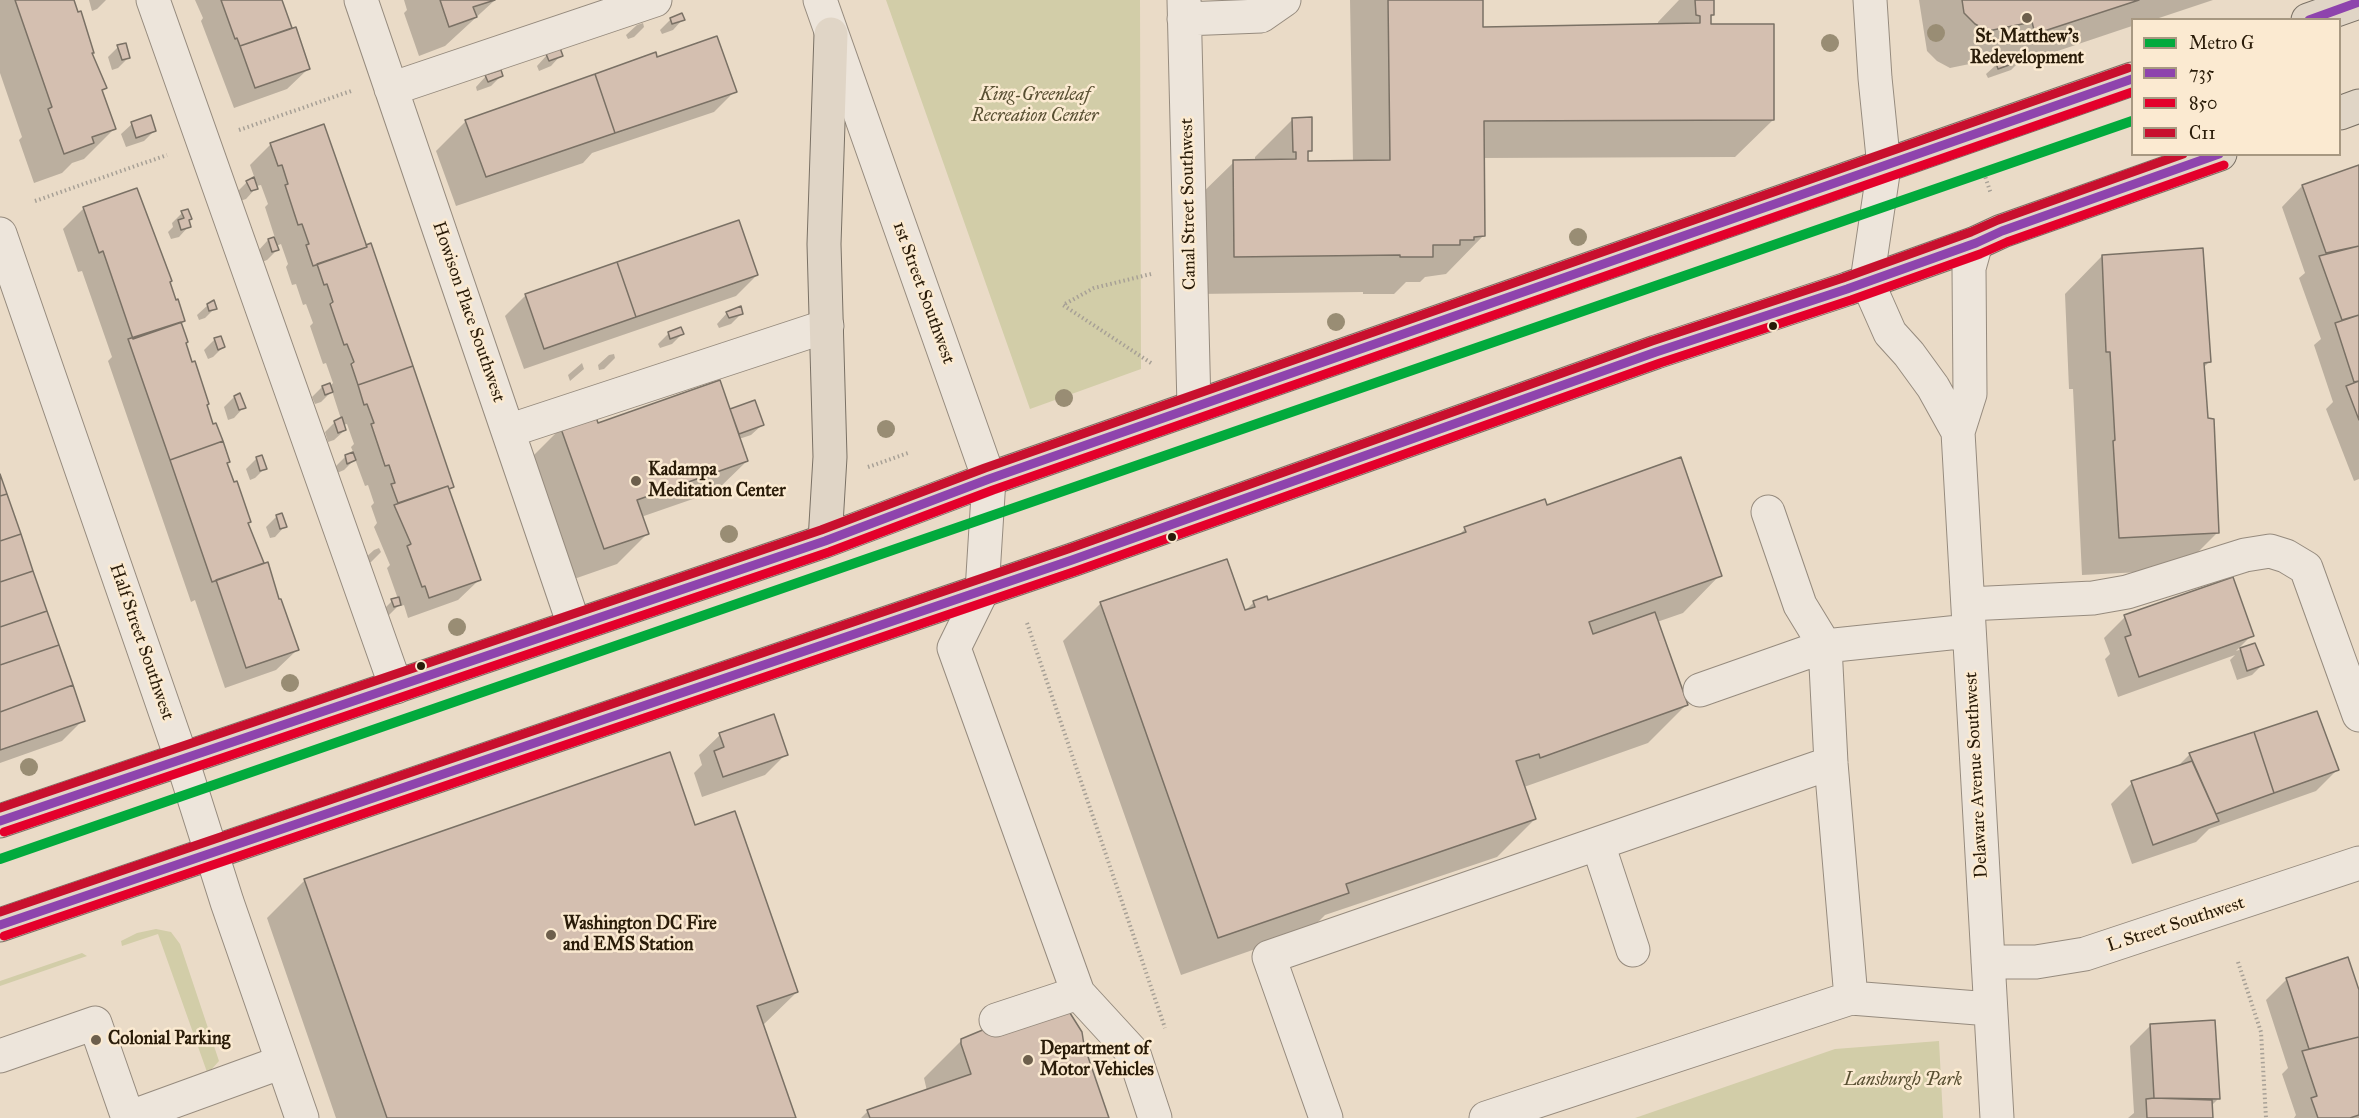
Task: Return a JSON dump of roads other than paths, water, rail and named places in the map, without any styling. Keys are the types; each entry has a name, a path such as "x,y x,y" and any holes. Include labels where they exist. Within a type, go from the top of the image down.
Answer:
{"main road":[{"path":"2314,18 2359,2"},
{"path":"825,541 830,457 824,244 831,34"},
{"path":"0,821 825,541 989,479 2131,80"},
{"path":"2341,112 2359,106"},
{"path":"0,925 982,591 1656,352 1867,282 1976,243 2002,231 2214,156"}],"street":[{"path":"153,0 396,687"},
{"name":"Howison Place Southwest","path":"361,0 574,625"},
{"path":"391,89 584,11 655,0"},
{"name":"1st Street Southwest","path":"820,0 989,479 982,591"},
{"path":"1184,10 1262,16 1284,0"},
{"path":"1867,282 1884,167 1870,0"},
{"name":"Canal Street Southwest","path":"1184,10 1194,407"},
{"name":"Half Street Southwest","path":"0,234 182,760 211,853 302,1118"},
{"name":"Delaware Avenue Southwest","path":"1976,243 1969,268 1970,394 1958,432 1997,1118"},
{"name":"Delaware Avenue Southwest","path":"1867,282 1890,333 1910,354 1933,387 1958,432"},
{"path":"508,431 827,326"},
{"path":"1768,512 1800,605 1825,646 1831,763 1851,998"},
{"path":"1700,690 1825,646 1969,618 2127,592 2245,555 2270,551 2286,556 2306,568 2359,715"},
{"path":"982,591 954,648 1078,993 1134,1054 1155,1118"},
{"path":"1326,1118 1269,957 1831,763"},
{"path":"1598,844 1633,950"},
{"name":"L Street Southwest","path":"1988,962 2036,962 2085,954 2359,862"},
{"path":"996,1020 1078,993"},
{"path":"1486,1118 1851,998 1990,1009"},
{"path":"0,1056 95,1023 128,1118 282,1062"}],"metro line":[{"name":"G","path":"0,859 2131,121"}],"place":[{"name":"St. Matthew's Redevelopment","path":"2027,18"},
{"name":"Kadampa Meditation Center","path":"636,481"},
{"name":"Washington DC Fire and EMS Station","path":"551,935"},
{"name":"Colonial Parking","path":"96,1040"},
{"name":"Department of Motor Vehicles","path":"1028,1060"}],"park label":[{"name":"King-Greenleaf Recreation Center","path":"1035,106"},
{"name":"Lansburgh Park","path":"1903,1081"}]}
